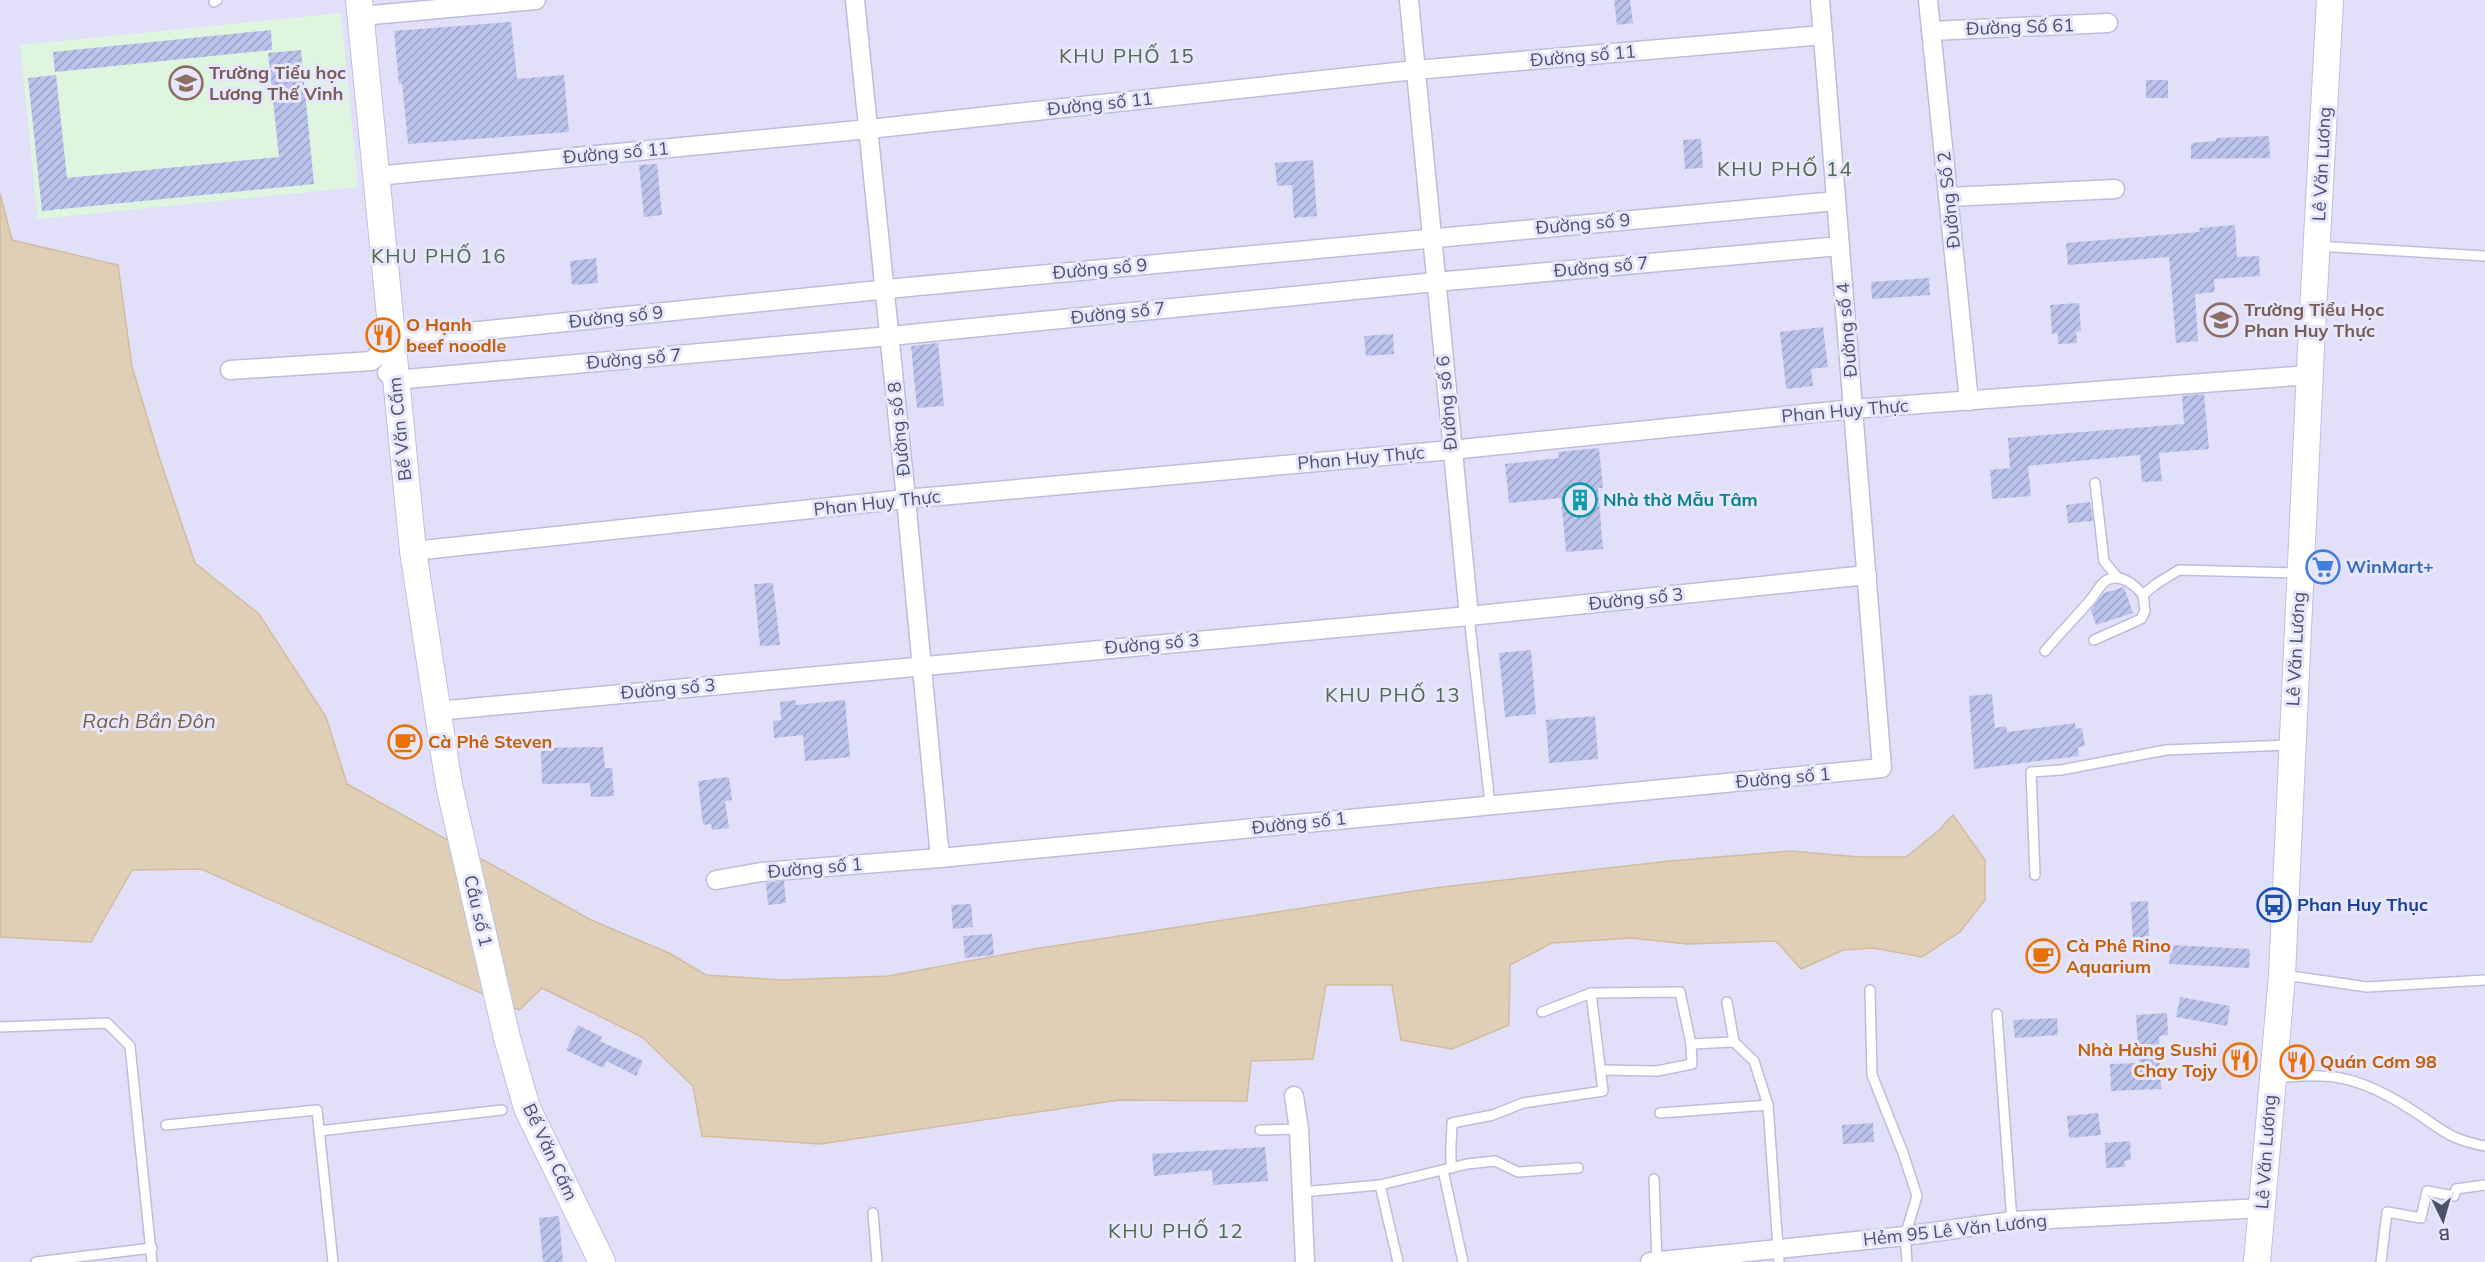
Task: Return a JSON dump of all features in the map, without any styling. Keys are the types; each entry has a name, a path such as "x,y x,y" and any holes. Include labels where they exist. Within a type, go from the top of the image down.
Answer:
{"street":[{"path":"360,8 536,0"},
{"name":"Đường số 8","path":"855,0 940,858"},
{"name":"Đường số 6","path":"1408,0 1469,616"},
{"name":"Đường số 4","path":"1820,0 1882,768"},
{"name":"Đường Số 2","path":"1928,0 1969,401"},
{"name":"Lê Văn Lương","path":"2257,1262 2282,975 2291,745 2330,0"},
{"name":"Bế Văn Cấm","path":"360,8 413,551 449,785"},
{"name":"Đường Số 61","path":"1931,31 2109,23"},
{"name":"Đường số 11","path":"376,176 869,129 1415,70 1823,35"},
{"path":"1949,197 2115,189"},
{"name":"Đường số 9","path":"392,340 885,289 1836,201"},
{"name":"Đường số 7","path":"395,380 890,336 1435,282 1840,246"},
{"path":"230,370 372,361 392,340"},
{"path":"372,361 395,380"},
{"name":"Phan Huy Thực","path":"413,551 906,499 1451,450 1853,409 2310,375"},
{"name":"Đường số 3","path":"437,711 1469,616 1867,575"},
{"name":"Đường số 1","path":"716,880 761,872 940,858 1882,768"},
{"name":"Cầu số 1","path":"449,785 507,1038"},
{"name":"Bế Văn Cấm","path":"507,1038 527,1108 603,1262"},
{"path":"1294,1096 1299,1129 1300,1192 1305,1262"},
{"name":"Hẻm 95 Lê Văn Lương","path":"1655,1262 1779,1255 2012,1221 2262,1208"}],"lane":[{"path":"2317,246 2485,255"},
{"path":"2095,483 2104,561 2118,578"},
{"path":"2143,595 2179,570 2300,573"},
{"path":"2045,651 2093,598 2101,584 2108,579 2118,578 2131,582 2143,595 2145,611 2141,619 2094,640"},
{"name":"Đường số 6","path":"1469,616 1490,804"},
{"path":"2035,875 2031,772 2061,770 2166,750 2291,745"},
{"path":"2282,975 2367,987 2485,980"},
{"path":"1870,990 1872,1076 1904,1153 1917,1196 1905,1236 1907,1262"},
{"path":"1542,1012 1591,993 1680,992 1691,1044 1692,1064 1657,1071 1601,1070"},
{"path":"1463,1262 1448,1169 1452,1123 1493,1115 1522,1102 1603,1091 1591,993"},
{"path":"1727,1002 1734,1042 1754,1061 1767,1104 1779,1255"},
{"path":"1997,1014 2012,1221"},
{"path":"0,1027 107,1023 130,1046 153,1262"},
{"path":"1691,1044 1734,1042"},
{"path":"2272,1078 2322,1076 2352,1080 2387,1095 2416,1112 2443,1133 2463,1142 2485,1146"},
{"path":"1660,1113 1767,1104"},
{"path":"166,1125 316,1110 333,1262"},
{"path":"319,1131 502,1110"},
{"path":"1260,1130 1299,1129"},
{"path":"1300,1192 1380,1185 1495,1161 1518,1173 1578,1168"},
{"path":"1654,1179 1655,1262"},
{"path":"1380,1185 1398,1262"},
{"path":"2380,1262 2387,1212 2421,1218 2427,1191 2454,1196 2456,1189 2485,1185"},
{"path":"873,1213 877,1262"},
{"path":"36,1262 152,1248"}],"shaded area":[{"name":"Trường Tiểu học Lương Thế Vinh","path":"341,13 358,187 38,219 20,45"}],"water":[{"name":"Rạch Bần Đôn","path":"0,193 12,240 118,265 132,367 195,563 259,614 326,717 347,784 591,920 669,953 706,975 782,980 888,976 1034,949 1434,888 1669,861 1791,851 1859,857 1906,857 1938,831 1953,815 1985,860 1985,900 1960,932 1922,957 1874,948 1843,950 1801,969 1776,941 1687,944 1632,938 1552,943 1510,965 1509,1025 1452,1049 1401,1040 1392,985 1326,985 1313,1059 1251,1061 1247,1101 1119,1100 820,1144 702,1136 693,1086 642,1037 542,988 519,1010 201,869 132,870 91,942 0,937"}],"building":[{"path":"1614,0 1630,0 1633,23 1617,25"},
{"path":"511,22 517,79 564,75 569,132 408,144 394,31"},
{"path":"271,30 272,50 55,72 53,52"},
{"path":"301,50 314,184 42,211 28,78 56,75 67,178 279,157 268,53"},
{"path":"2146,80 2168,80 2168,98 2146,98"},
{"path":"2269,136 2270,158 2191,159 2191,143 2216,141 2216,138"},
{"path":"1701,139 1703,168 1685,169 1683,140"},
{"path":"1313,160 1317,216 1294,218 1292,185 1277,186 1275,163"},
{"path":"657,164 662,215 644,217 639,165"},
{"path":"2235,225 2237,257 2259,256 2260,276 2214,279 2215,292 2195,294 2198,341 2176,343 2169,257 2068,265 2066,243 2200,232 2199,228"},
{"path":"596,258 598,283 572,285 570,261"},
{"path":"1929,278 1930,295 1872,299 1871,282"},
{"path":"2079,303 2081,331 2076,332 2077,343 2058,344 2058,333 2052,334 2050,305"},
{"path":"1823,327 1828,367 1811,369 1813,386 1786,389 1780,332"},
{"path":"1393,334 1394,354 1366,356 1364,336"},
{"path":"938,343 944,406 917,408 911,346"},
{"path":"2204,394 2209,449 2159,453 2162,481 2142,482 2140,455 2028,466 2031,496 1992,499 1990,470 2010,468 2008,438 2184,424 2182,396"},
{"name":"Nhà thờ Mẫu Tâm","path":"1599,448 1603,488 1598,488 1603,549 1566,552 1561,498 1509,503 1505,464 1559,458 1558,452"},
{"path":"2090,502 2093,521 2068,523 2066,505"},
{"path":"773,583 780,645 760,646 754,584"},
{"path":"2124,587 2133,613 2096,625 2091,610 2104,593"},
{"path":"1531,650 1536,714 1505,717 1499,653"},
{"path":"1992,694 1995,728 2006,726 2007,732 2075,723 2076,729 2082,728 2085,746 2078,747 2079,756 1974,769 1969,696"},
{"path":"796,700 796,705 845,700 850,757 805,761 803,735 774,738 773,721 781,720 780,702"},
{"path":"1595,716 1598,759 1549,763 1546,720"},
{"path":"603,747 605,768 612,768 614,796 591,797 590,783 542,784 541,748"},
{"path":"729,777 732,800 725,801 729,828 712,830 711,824 703,825 698,781"},
{"path":"784,881 786,903 768,905 766,883"},
{"path":"2148,901 2149,944 2133,945 2131,902"},
{"path":"971,904 973,927 953,929 951,905"},
{"path":"992,934 994,955 965,958 963,936"},
{"path":"2171,945 2250,949 2249,968 2169,964"},
{"path":"2180,997 2230,1006 2227,1026 2176,1017"},
{"path":"2167,1013 2168,1035 2159,1036 2161,1089 2111,1091 2110,1064 2139,1063 2136,1015"},
{"path":"2057,1018 2058,1035 2015,1038 2013,1020"},
{"path":"578,1025 602,1037 600,1041 643,1061 636,1076 607,1061 603,1068 566,1050"},
{"path":"2098,1113 2101,1135 2069,1138 2067,1116"},
{"path":"1873,1123 1874,1142 1843,1144 1842,1125"},
{"path":"2130,1141 2131,1160 2124,1161 2125,1167 2106,1168 2105,1143"},
{"path":"1265,1147 1268,1181 1213,1185 1212,1170 1154,1176 1152,1154"},
{"path":"559,1216 563,1262 543,1262 539,1218"}],"place":[{"name":"Trường Tiểu học Lương Thế Vinh","path":"186,83"},
{"name":"Trường Tiểu Học Phan Huy Thực","path":"2221,320"},
{"name":"O Hạnh beef noodle","path":"383,335"},
{"name":"Nhà thờ Mẫu Tâm","path":"1580,500"},
{"name":"WinMart+","path":"2323,567"},
{"name":"Cà Phê Steven","path":"405,742"},
{"name":"Phan Huy Thục","path":"2274,905"},
{"name":"Cà Phê Rino Aquarium","path":"2043,956"},
{"name":"Nhà Hàng Sushi Chay Tojy","path":"2240,1060"},
{"name":"Quán Cơm 98","path":"2297,1062"}],"district":[{"name":"KHU PHỐ 15","path":"1127,56"},
{"name":"KHU PHỐ 14","path":"1785,169"},
{"name":"KHU PHỐ 16","path":"439,256"},
{"name":"KHU PHỐ 13","path":"1393,695"},
{"name":"KHU PHỐ 12","path":"1176,1231"}]}
